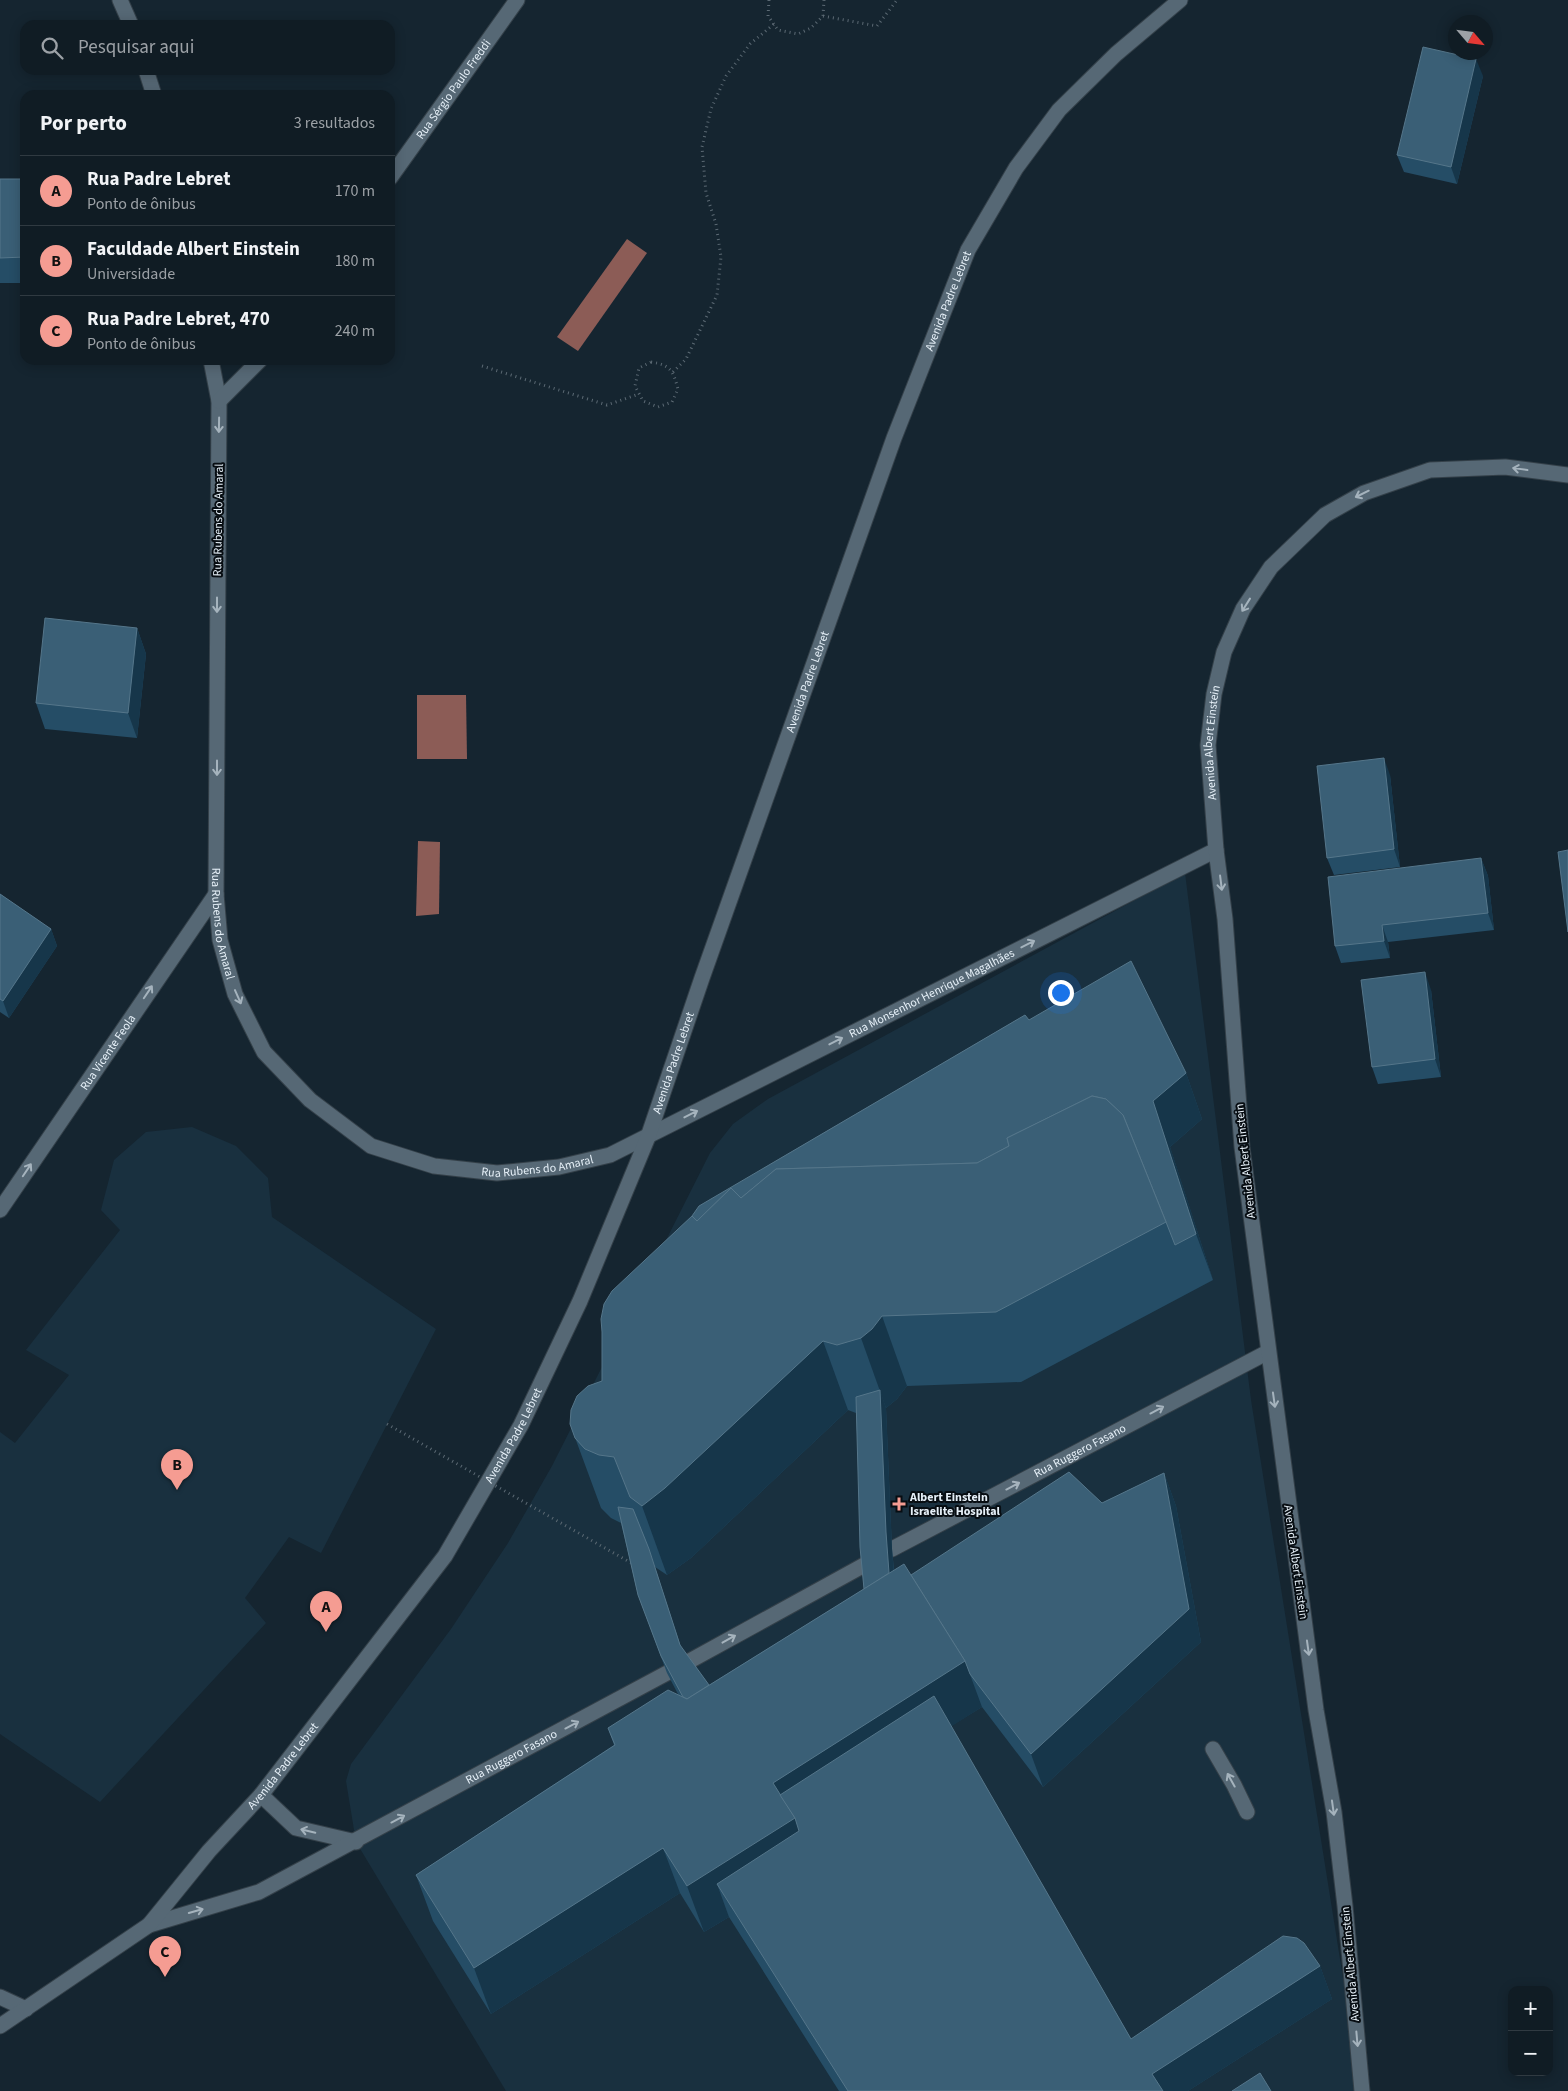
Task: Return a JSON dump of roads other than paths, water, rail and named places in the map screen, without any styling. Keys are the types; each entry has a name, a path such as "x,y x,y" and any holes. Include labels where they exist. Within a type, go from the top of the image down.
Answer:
{"street":[{"path":"120,0 129,20"},
{"name":"Rua Sérgio Paulo Freddi","path":"395,171 518,0"},
{"path":"1157,0 1159,17"},
{"name":"Avenida Padre Lebret","path":"0,2026 149,1925 209,1851 261,1795 445,1556 521,1425 580,1302 648,1136 890,447 968,250 1016,168 1059,110 1116,54 1180,0"},
{"path":"148,75 152,90"},
{"name":"Rua Rubens do Amaral","path":"212,365 219,401 216,894 220,940 236,994 264,1052 310,1100 371,1146 434,1166 496,1173 558,1167 610,1155 648,1136"},
{"path":"219,401 255,365"},
{"name":"Avenida Albert Einstein","path":"1362,2091 1345,1906 1334,1812 1316,1710 1242,1147 1225,919 1216,850 1208,745 1214,694 1224,652 1242,609 1271,567 1324,515 1364,493 1430,470 1505,467 1568,475"},
{"name":"Rua Monsenhor Henrique Magalhães","path":"648,1136 1216,850"},
{"name":"Rua Vicente Feola","path":"0,1210 216,894"},
{"name":"Rua Ruggero Fasano","path":"892,1549 1268,1352"},
{"path":"686,1663 866,1564"},
{"name":"Rua Ruggero Fasano","path":"149,1925 259,1892 356,1842 667,1673"},
{"path":"1214,1749 1247,1812"},
{"path":"261,1795 296,1828 356,1842"},
{"path":"0,1997 26,2009"}],"place":[{"name":"Faculdade Albert Einstein","path":"177,1490"},
{"name":"Albert Einstein Israelite Hospital","path":"899,1504"},
{"name":"Rua Padre Lebret","path":"326,1632"},
{"name":"Rua Padre Lebret, 470","path":"165,1977"}]}
